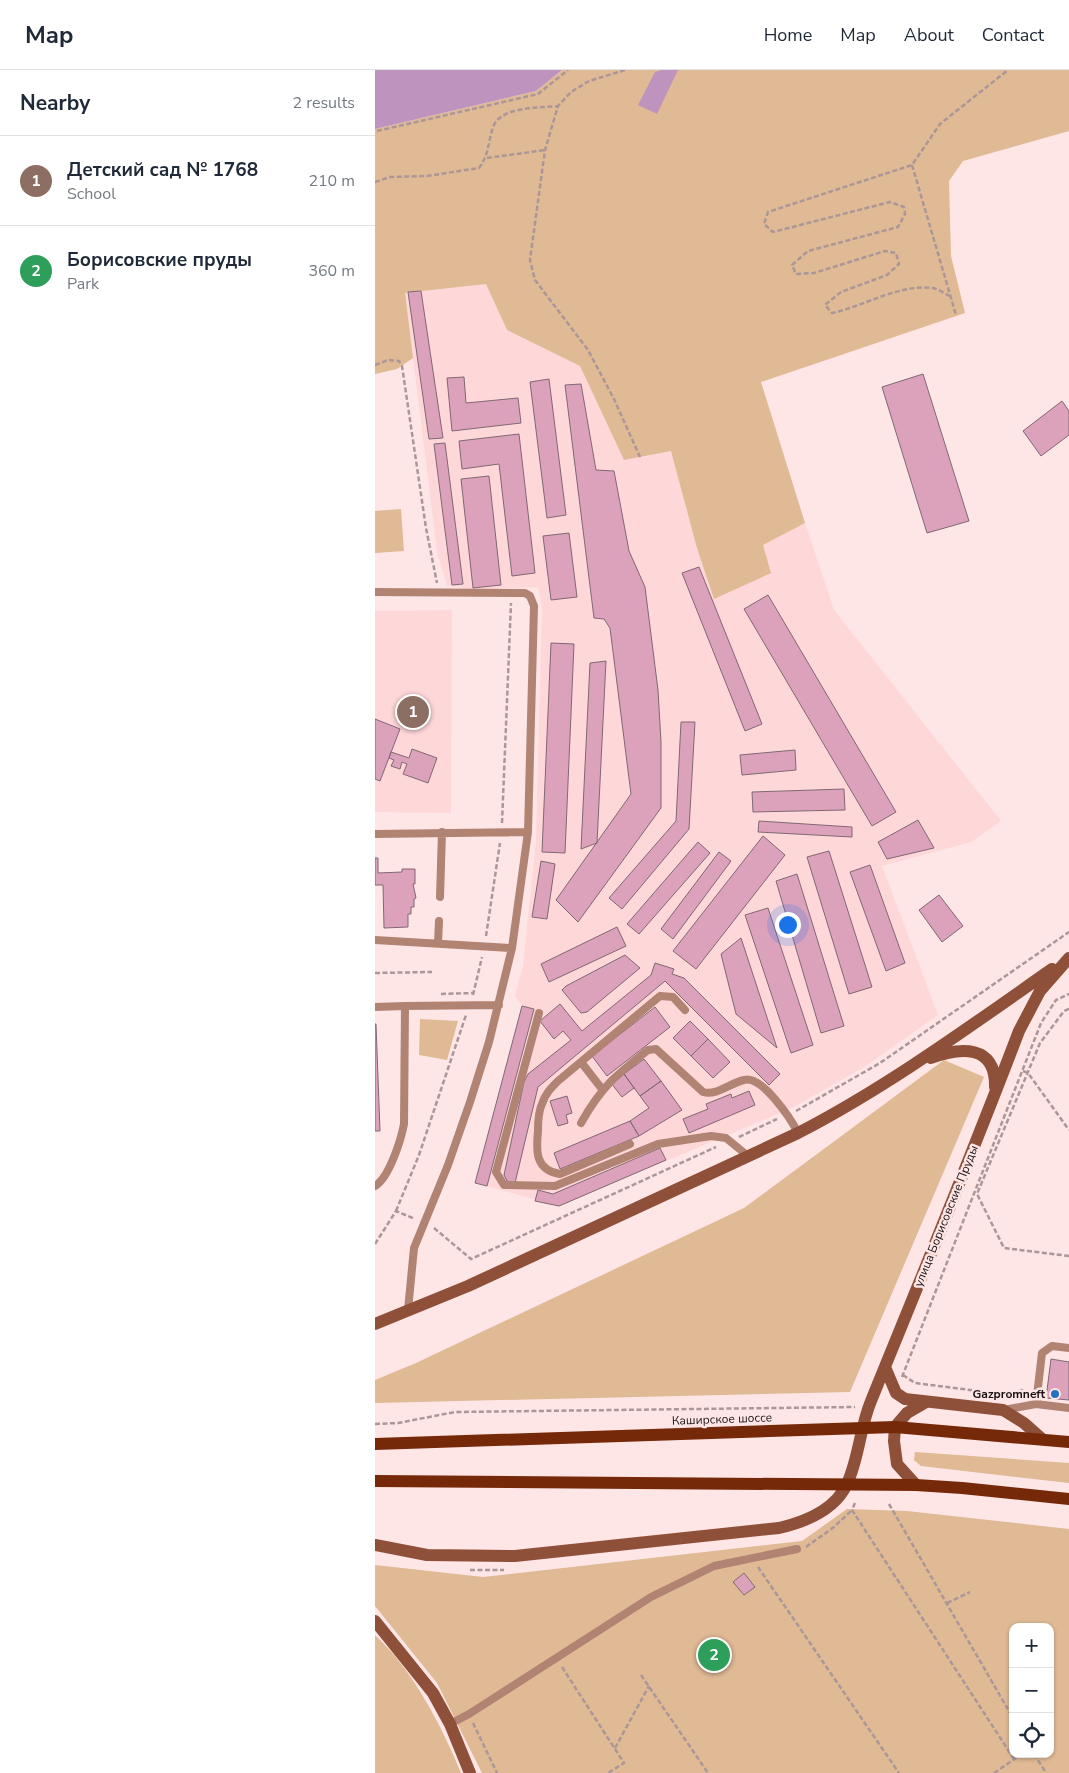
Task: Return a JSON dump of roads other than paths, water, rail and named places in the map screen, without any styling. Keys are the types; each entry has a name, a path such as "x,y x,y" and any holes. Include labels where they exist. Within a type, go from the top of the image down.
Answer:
{"main road":[{"path":"375,1324 468,1286 797,1133 870,1093 912,1066 1069,958"},
{"name":"улица Борисовские Пруды","path":"847,1485 869,1407 1019,1031 1040,991 1069,958"},
{"path":"912,1066 949,1051 972,1051 989,1062 996,1074 995,1095"},
{"path":"885,1367 896,1393 905,1399 1003,1410 1024,1423 1042,1439"},
{"path":"916,1485 897,1464 894,1441 895,1427 907,1413 926,1402"},
{"name":"Каширское шоссе","path":"375,1444 863,1427 895,1427 1069,1442"},
{"path":"375,1481 916,1485 962,1488 1069,1500"},
{"path":"376,1547 427,1555 515,1556 779,1528 801,1522 818,1514 839,1496 847,1485"},
{"path":"375,1621 433,1693 450,1724 470,1773"}],"lane":[{"path":"375,592 525,593 531,596 535,606 528,832 512,948 499,1005 470,1102 414,1248 408,1310"},
{"path":"440,897 442,832"},
{"path":"375,834 528,832"},
{"path":"438,943 439,921"},
{"path":"375,940 512,948"},
{"path":"630,1144 560,1174 549,1171 539,1163 536,1152 541,1104 550,1089 660,996 673,998 685,1010"},
{"path":"375,1008 470,1004 499,1005"},
{"path":"375,1186 384,1177 402,1137 404,1124 405,1006"},
{"path":"539,1013 496,1172 505,1185 555,1186 665,1142 718,1135 730,1141 749,1156"},
{"path":"581,1123 602,1089 648,1050 656,1049 703,1092 713,1092 743,1080 751,1079 758,1083 788,1114 797,1133"},
{"path":"581,1062 602,1089"},
{"path":"1036,1404 1042,1353 1052,1346 1069,1348"},
{"path":"1003,1410 1036,1404 1069,1408"},
{"path":"450,1724 469,1714 651,1597 714,1566 797,1549"}],"place":[{"name":"Детский сад № 1768","path":"413,712"},
{"name":"Gazpromneft","path":"1055,1394"},
{"name":"Борисовские пруды","path":"714,1655"}]}
